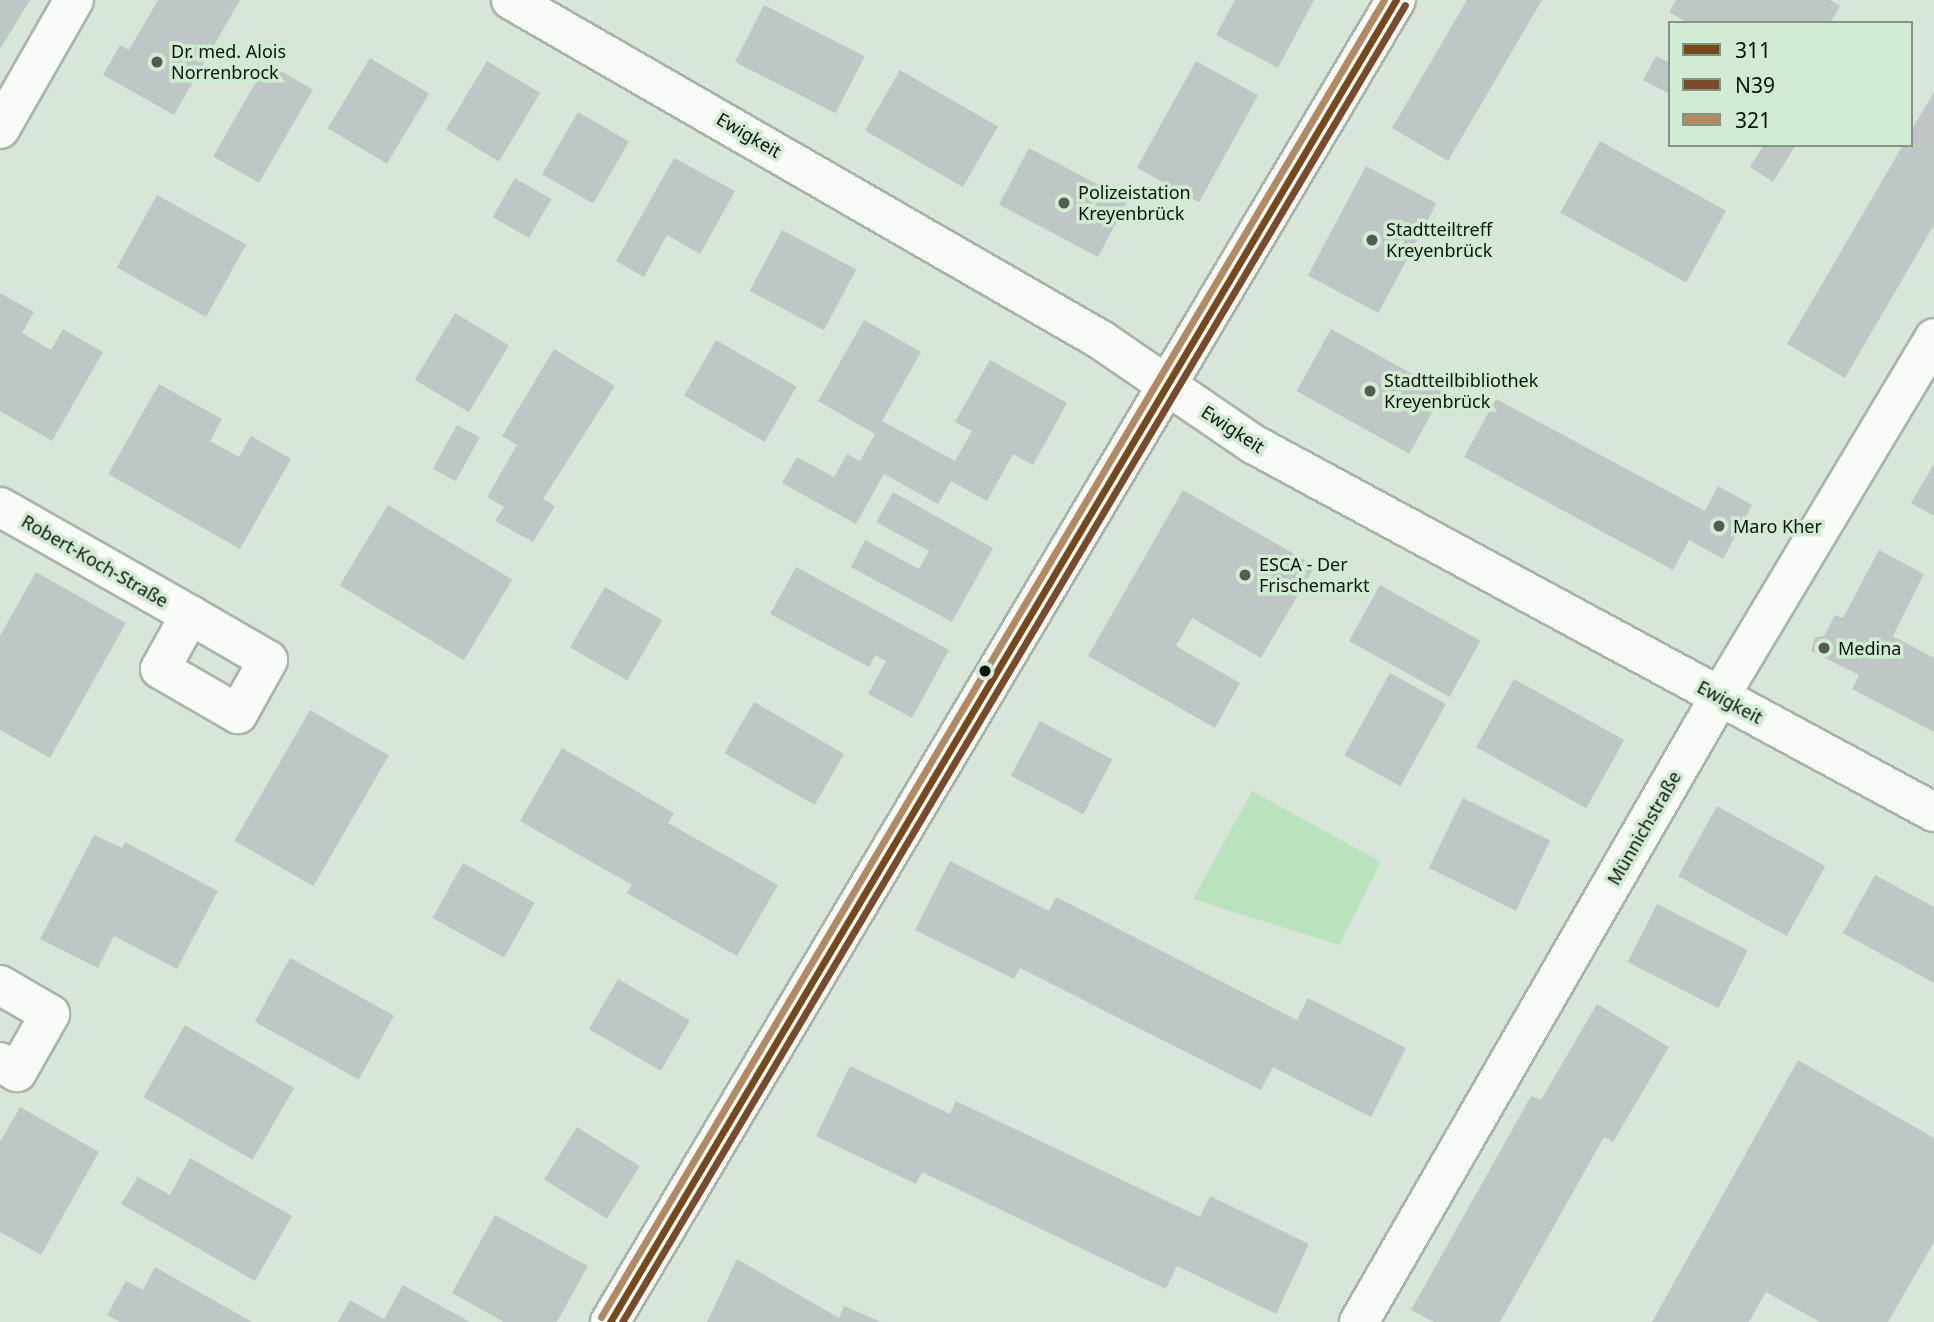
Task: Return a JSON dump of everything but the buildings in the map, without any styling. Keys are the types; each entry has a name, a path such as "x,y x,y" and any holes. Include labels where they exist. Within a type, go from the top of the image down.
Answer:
{"street":[{"path":"0,129 74,0"},
{"name":"Ewigkeit","path":"511,0 1089,333 1253,444 1934,812"},
{"path":"610,1322 1169,386 1396,0"},
{"name":"Münnichstraße","path":"1359,1322 1720,696 1934,338"},
{"name":"Robert-Koch-Straße","path":"0,507 190,615"},
{"path":"0,985 50,1014 17,1072 0,1062"}],"green space":[{"path":"1252,791 1381,862 1339,945 1193,899"}],"transit line":[{"name":"321","path":"601,1317 1384,0"},
{"name":"311","path":"610,1322 1396,0"},
{"name":"N39","path":"622,1322 1405,5"}],"place":[{"name":"Dr. med. Alois Norrenbrock","path":"157,62"},
{"name":"Polizeistation Kreyenbrück","path":"1064,203"},
{"name":"Stadtteiltreff Kreyenbrück","path":"1372,240"},
{"name":"Stadtteilbibliothek Kreyenbrück","path":"1370,391"},
{"name":"Maro Kher","path":"1719,526"},
{"name":"ESCA - Der Frischemarkt","path":"1245,575"},
{"name":"Medina","path":"1824,648"}]}
